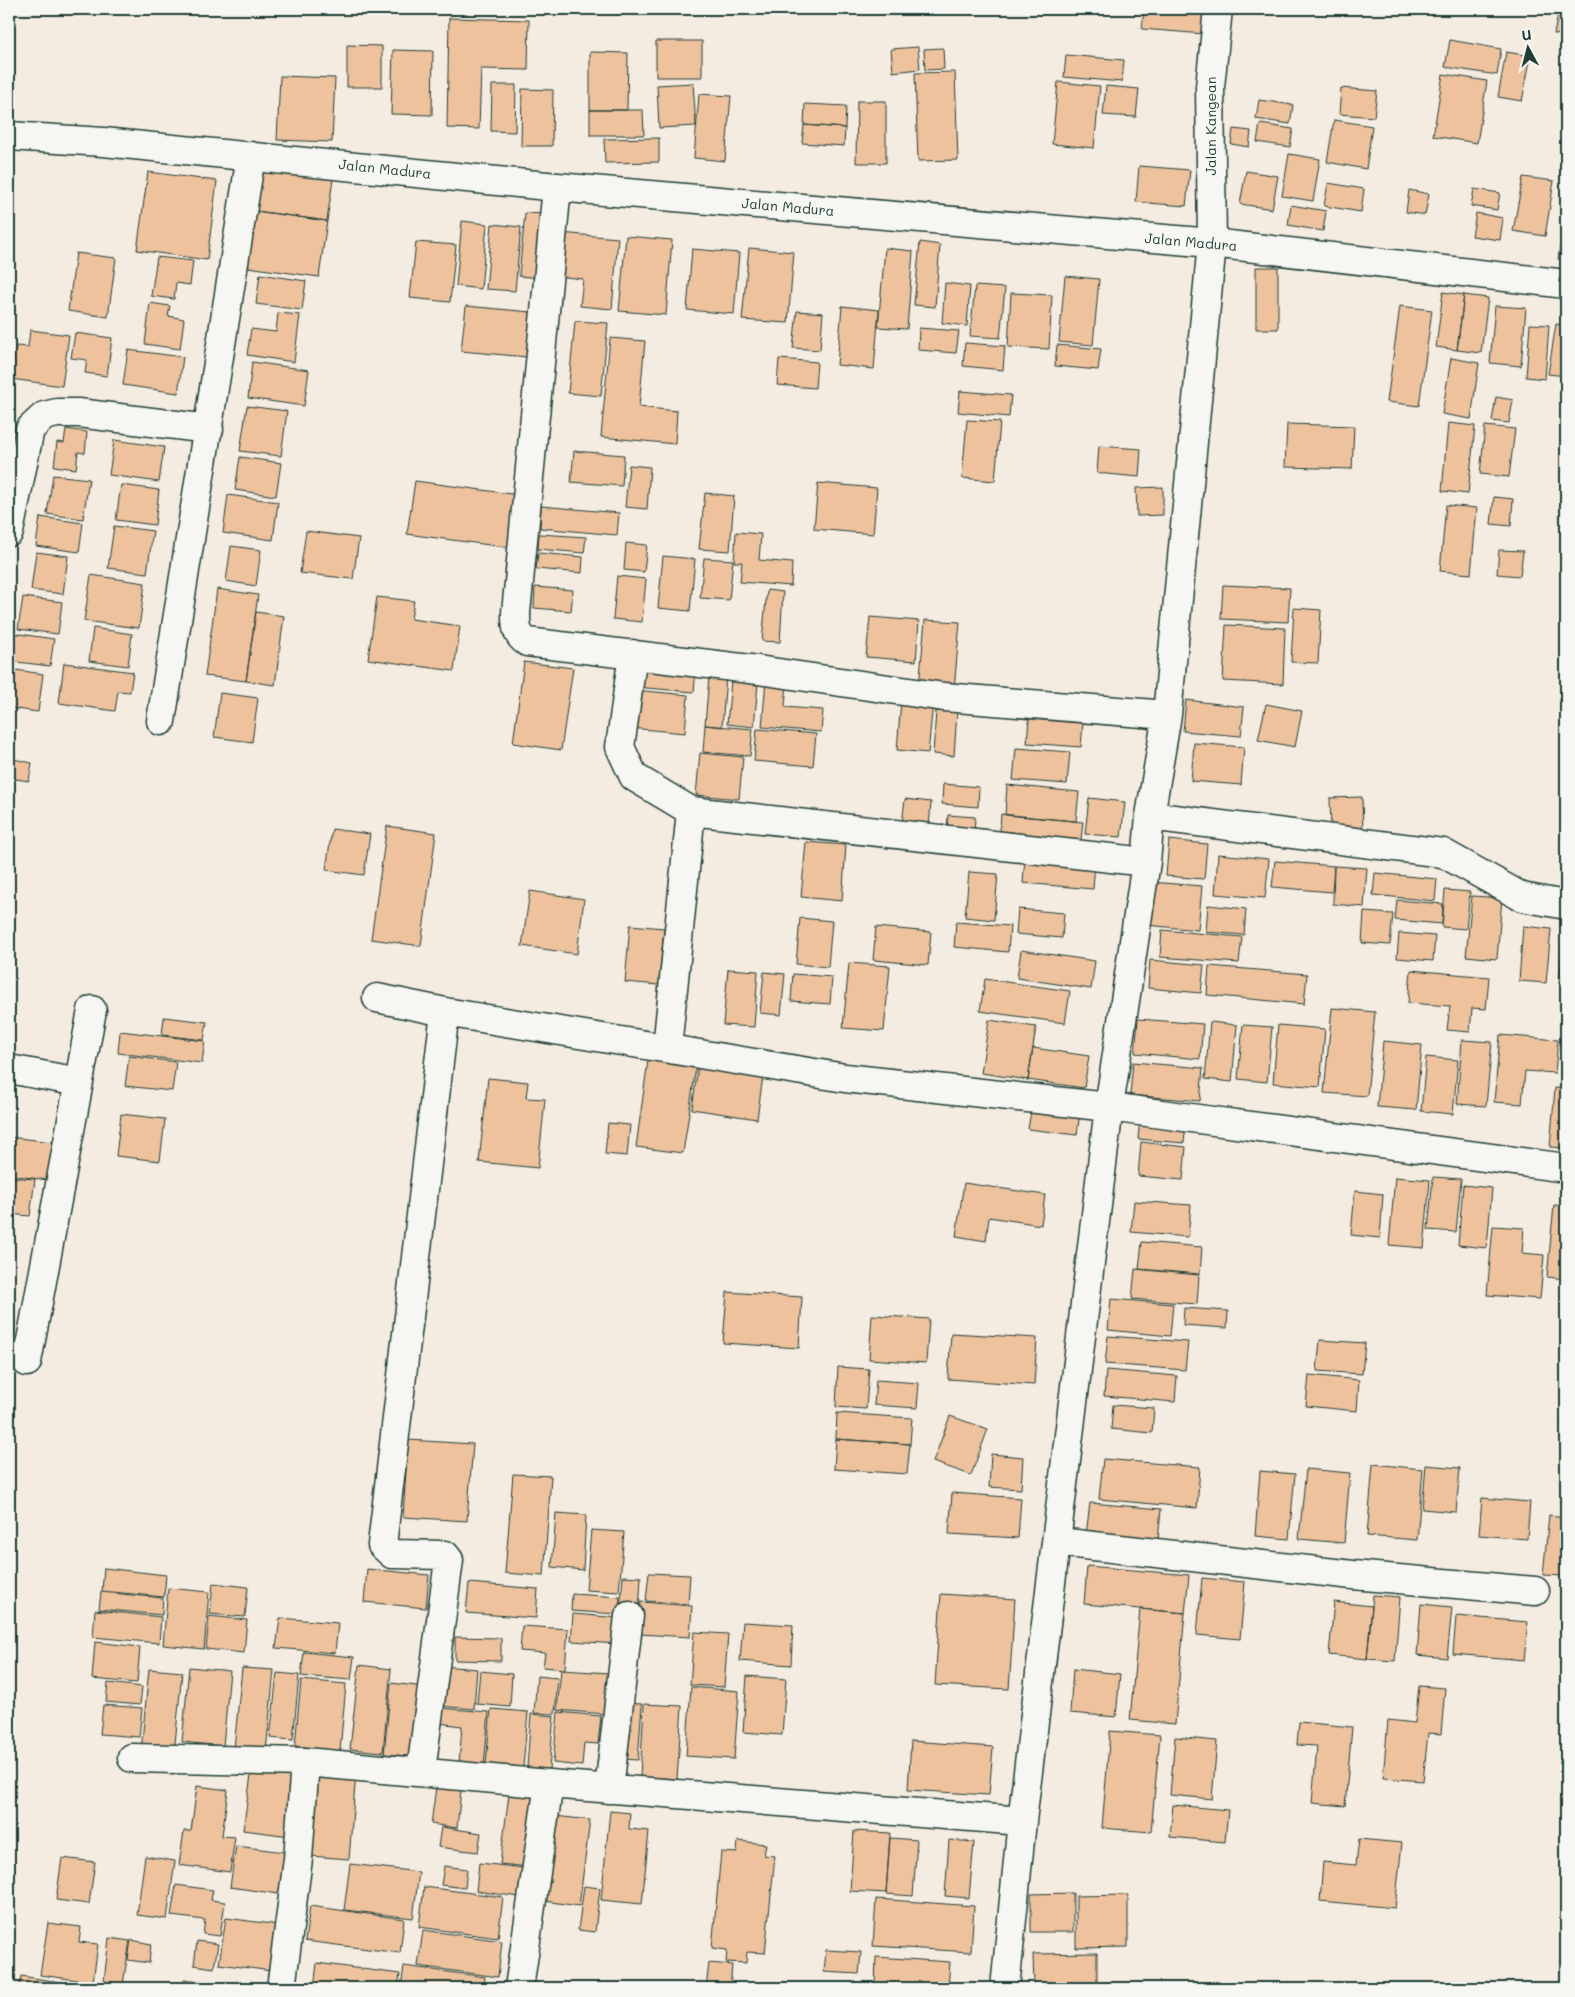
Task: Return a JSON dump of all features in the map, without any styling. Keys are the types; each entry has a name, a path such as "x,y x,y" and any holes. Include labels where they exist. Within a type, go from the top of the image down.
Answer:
{"street":[{"name":"Jalan Kangean","path":"1004,1988 1022,1821 1058,1542 1109,1107 1146,862 1150,816 1167,715 1212,243 1210,87 1218,9"},
{"name":"Jalan Madura","path":"9,136 251,156 556,187 1212,243 1566,284"},
{"path":"162,721 251,156"},
{"path":"556,187 516,628 520,637 527,642 758,670 944,697 1167,715"},
{"path":"9,532 30,429 44,416 57,413 78,414 209,429"},
{"path":"633,654 620,747 634,777 691,811 1146,862"},
{"path":"667,1048 691,811"},
{"path":"1150,816 1443,853 1522,898 1566,905"},
{"path":"377,998 445,1012 845,1078 1109,1107 1566,1168"},
{"path":"27,1362 92,1010"},
{"path":"421,1771 449,1560 445,1555 392,1554 382,1544 445,1012"},
{"path":"9,1069 79,1082"},
{"path":"1058,1542 1353,1575 1535,1591"},
{"path":"609,1789 629,1616"},
{"path":"132,1758 305,1762 609,1789 1022,1821"},
{"path":"281,1988 298,1859 305,1762"},
{"path":"519,1988 549,1784"}],"building":[{"path":"664,9 704,9 704,13 664,11"},
{"path":"1144,9 1207,9 1204,34 1142,29"},
{"path":"1559,9 1566,9 1566,36 1554,34"},
{"path":"449,18 529,20 528,70 481,69 479,129 447,128"},
{"path":"1450,40 1501,49 1497,75 1445,67"},
{"path":"656,41 702,41 702,77 656,77"},
{"path":"347,45 382,46 382,87 347,87"},
{"path":"918,47 920,69 893,72 891,49"},
{"path":"943,48 944,69 925,70 924,49"},
{"path":"393,50 433,51 432,115 391,114"},
{"path":"590,52 628,53 627,110 590,110"},
{"path":"1506,52 1531,56 1522,101 1498,97"},
{"path":"1066,55 1124,60 1122,82 1064,77"},
{"path":"955,72 958,160 918,161 915,73"},
{"path":"1443,74 1487,81 1477,143 1433,136"},
{"path":"280,76 335,78 332,142 277,140"},
{"path":"1058,82 1100,86 1094,148 1052,144"},
{"path":"693,83 696,126 659,128 657,85"},
{"path":"492,85 516,85 515,132 491,131"},
{"path":"1106,86 1139,89 1136,117 1103,115"},
{"path":"1341,88 1377,91 1374,117 1339,114"},
{"path":"522,89 553,90 552,146 521,146"},
{"path":"699,94 731,96 725,161 694,158"},
{"path":"1259,100 1293,105 1290,124 1256,119"},
{"path":"857,101 886,101 886,163 856,163"},
{"path":"805,104 846,106 845,128 804,125"},
{"path":"590,110 643,110 644,135 590,135"},
{"path":"1334,120 1372,126 1366,169 1327,162"},
{"path":"1260,124 1293,129 1290,147 1257,142"},
{"path":"804,125 845,128 844,146 802,143"},
{"path":"1233,129 1251,131 1249,147 1231,144"},
{"path":"659,138 659,162 605,163 604,139"},
{"path":"1289,154 1320,159 1313,201 1282,196"},
{"path":"263,161 334,172 327,221 256,211"},
{"path":"1139,166 1190,170 1186,206 1136,202"},
{"path":"1246,171 1278,176 1272,209 1240,204"},
{"path":"148,172 217,181 207,260 137,250"},
{"path":"1523,177 1554,181 1545,236 1513,231"},
{"path":"1328,183 1364,189 1361,212 1324,206"},
{"path":"1474,189 1500,193 1497,210 1471,206"},
{"path":"1409,190 1429,194 1425,215 1406,212"},
{"path":"1291,205 1326,211 1323,231 1288,225"},
{"path":"256,211 327,221 319,277 248,267"},
{"path":"525,213 546,214 540,278 519,276"},
{"path":"1476,213 1503,218 1500,240 1472,236"},
{"path":"462,221 487,224 481,289 456,286"},
{"path":"492,224 521,227 515,291 486,289"},
{"path":"560,233 618,238 612,309 580,306 583,279 556,276"},
{"path":"1562,235 1566,236 1566,260 1558,259"},
{"path":"626,236 672,240 666,315 619,311"},
{"path":"416,242 456,245 450,302 410,298"},
{"path":"920,242 940,245 935,307 914,305"},
{"path":"749,248 794,252 788,323 742,320"},
{"path":"885,248 913,251 907,329 878,327"},
{"path":"692,249 739,253 734,314 687,310"},
{"path":"76,253 116,258 108,317 68,311"},
{"path":"157,257 193,261 190,285 176,283 174,299 151,296"},
{"path":"1256,267 1278,267 1278,329 1256,329"},
{"path":"260,274 306,281 302,310 256,304"},
{"path":"1065,276 1099,279 1093,345 1059,342"},
{"path":"945,283 970,286 967,326 942,323"},
{"path":"975,286 1005,288 1000,338 970,336"},
{"path":"1443,292 1464,295 1457,350 1436,347"},
{"path":"1011,293 1052,295 1049,349 1008,347"},
{"path":"1464,295 1488,298 1481,353 1457,350"},
{"path":"150,303 170,306 168,316 184,319 180,349 145,344"},
{"path":"466,306 531,312 527,357 461,351"},
{"path":"842,306 879,310 874,369 837,365"},
{"path":"1400,306 1432,310 1419,406 1387,402"},
{"path":"1495,306 1526,308 1521,366 1490,363"},
{"path":"797,311 823,313 820,350 793,348"},
{"path":"278,313 300,315 294,362 247,355 251,329 276,332"},
{"path":"575,321 608,323 601,396 568,393"},
{"path":"1530,324 1549,325 1545,379 1526,377"},
{"path":"1556,324 1566,326 1566,376 1548,374"},
{"path":"919,328 959,331 956,353 918,350"},
{"path":"30,330 69,335 62,386 11,379 16,346 28,347"},
{"path":"75,333 112,338 107,376 85,373 87,360 71,358"},
{"path":"610,338 645,341 639,407 677,411 675,444 601,437"},
{"path":"965,343 1005,346 1003,370 963,366"},
{"path":"1057,345 1101,349 1098,370 1055,366"},
{"path":"128,350 183,357 178,393 123,385"},
{"path":"1451,358 1479,363 1471,419 1442,414"},
{"path":"779,359 817,362 815,388 777,385"},
{"path":"252,362 309,370 304,406 248,398"},
{"path":"960,391 1011,395 1009,417 958,412"},
{"path":"1496,397 1513,400 1509,423 1492,421"},
{"path":"247,406 287,411 281,456 240,451"},
{"path":"967,420 1000,422 995,481 962,478"},
{"path":"1448,423 1475,426 1468,494 1442,491"},
{"path":"1287,424 1354,426 1352,469 1285,467"},
{"path":"1485,426 1515,429 1509,477 1480,474"},
{"path":"66,429 87,432 85,453 78,452 76,469 54,466 57,442 64,443"},
{"path":"114,440 164,447 159,482 109,475"},
{"path":"1099,446 1141,449 1139,477 1097,473"},
{"path":"574,451 624,455 622,486 571,482"},
{"path":"240,457 281,463 276,496 235,490"},
{"path":"629,465 650,467 647,509 625,507"},
{"path":"53,475 89,479 83,519 47,514"},
{"path":"415,481 519,495 512,548 407,534"},
{"path":"818,483 877,488 873,534 814,529"},
{"path":"121,485 159,490 155,525 116,520"},
{"path":"1163,487 1163,515 1137,516 1136,488"},
{"path":"705,493 734,496 730,551 699,549"},
{"path":"228,495 278,502 273,540 223,533"},
{"path":"1494,497 1513,499 1511,526 1491,524"},
{"path":"1446,505 1477,508 1471,574 1440,571"},
{"path":"541,506 619,513 617,535 540,528"},
{"path":"40,517 83,523 79,552 36,546"},
{"path":"114,526 153,531 147,573 108,568"},
{"path":"306,531 359,538 353,579 300,573"},
{"path":"736,532 761,534 759,560 792,563 791,586 740,582 742,562 734,562"},
{"path":"539,534 586,537 584,553 538,549"},
{"path":"626,543 647,545 644,572 624,570"},
{"path":"231,546 261,550 256,586 226,581"},
{"path":"1499,550 1523,551 1520,576 1497,574"},
{"path":"36,552 68,556 63,594 31,590"},
{"path":"538,553 583,557 582,573 536,569"},
{"path":"663,556 695,559 690,611 658,608"},
{"path":"704,558 733,560 729,600 700,598"},
{"path":"91,575 145,583 139,628 84,621"},
{"path":"617,576 646,579 642,622 613,619"},
{"path":"1223,585 1290,588 1288,622 1221,619"},
{"path":"535,587 573,590 571,611 534,608"},
{"path":"217,589 258,595 246,681 205,676"},
{"path":"767,590 783,592 780,642 762,641"},
{"path":"23,597 62,602 58,634 18,629"},
{"path":"377,597 414,601 411,619 460,626 454,671 368,659"},
{"path":"1294,608 1321,610 1318,663 1291,662"},
{"path":"256,612 284,616 275,685 246,681"},
{"path":"870,617 919,621 916,661 866,657"},
{"path":"925,620 960,622 954,690 919,687"},
{"path":"1226,625 1285,628 1283,684 1223,681"},
{"path":"93,628 132,634 128,666 89,661"},
{"path":"12,633 54,639 50,666 9,661"},
{"path":"524,662 573,668 561,750 513,743"},
{"path":"64,663 133,672 130,692 118,691 115,711 59,703"},
{"path":"636,664 696,669 694,692 635,687"},
{"path":"9,669 43,674 38,712 9,708"},
{"path":"709,676 726,677 722,727 705,725"},
{"path":"766,680 787,682 785,707 823,710 821,732 762,727"},
{"path":"731,681 758,683 754,727 727,724"},
{"path":"634,690 688,695 685,733 630,728"},
{"path":"220,693 258,698 252,742 214,737"},
{"path":"901,700 933,703 928,753 897,750"},
{"path":"1186,700 1244,707 1241,736 1183,731"},
{"path":"1266,704 1302,711 1295,747 1258,740"},
{"path":"936,711 957,712 954,756 933,754"},
{"path":"1029,718 1083,723 1081,747 1027,743"},
{"path":"705,725 753,729 750,756 703,752"},
{"path":"757,729 816,734 813,766 754,761"},
{"path":"1194,743 1244,747 1241,785 1191,781"},
{"path":"1016,748 1070,752 1067,784 1013,780"},
{"path":"700,753 743,757 739,799 696,795"},
{"path":"9,758 32,763 29,781 9,778"},
{"path":"943,784 979,787 978,807 942,804"},
{"path":"1007,785 1079,792 1076,821 1005,815"},
{"path":"1362,797 1363,833 1331,834 1330,798"},
{"path":"1089,798 1125,802 1121,837 1085,834"},
{"path":"905,799 931,802 929,827 902,824"},
{"path":"1001,814 1083,822 1081,840 1000,831"},
{"path":"948,815 975,817 974,833 947,831"},
{"path":"387,826 436,833 421,946 371,939"},
{"path":"332,829 370,834 364,875 326,870"},
{"path":"1169,840 1207,844 1204,879 1166,876"},
{"path":"806,842 846,845 842,901 801,897"},
{"path":"1218,854 1269,859 1265,898 1215,894"},
{"path":"1025,857 1095,863 1093,889 1023,883"},
{"path":"1275,861 1334,866 1332,892 1272,887"},
{"path":"1334,866 1367,868 1364,907 1333,904"},
{"path":"969,872 998,874 994,920 965,917"},
{"path":"1375,873 1437,879 1435,901 1373,895"},
{"path":"1150,882 1202,886 1198,930 1146,925"},
{"path":"1445,890 1470,892 1466,929 1442,927"},
{"path":"530,891 584,899 577,954 522,946"},
{"path":"1472,896 1502,898 1497,959 1466,956"},
{"path":"1397,900 1443,904 1442,924 1395,920"},
{"path":"1208,905 1246,909 1244,935 1206,932"},
{"path":"1018,909 1064,913 1062,938 1016,934"},
{"path":"1364,912 1393,914 1390,945 1362,943"},
{"path":"800,918 832,921 828,967 796,964"},
{"path":"956,922 1010,926 1008,952 954,947"},
{"path":"630,925 664,928 659,985 625,982"},
{"path":"1523,926 1551,929 1546,983 1519,981"},
{"path":"876,927 931,932 928,965 873,960"},
{"path":"1162,930 1242,937 1239,963 1160,957"},
{"path":"1399,933 1435,936 1433,961 1397,958"},
{"path":"1563,938 1566,938 1566,985 1559,984"},
{"path":"1021,950 1095,961 1091,989 1017,978"},
{"path":"1150,960 1204,965 1201,993 1148,988"},
{"path":"849,963 890,966 884,1031 843,1028"},
{"path":"1209,966 1307,974 1304,1004 1207,995"},
{"path":"728,969 758,971 754,1027 723,1025"},
{"path":"1411,970 1489,977 1486,1009 1472,1008 1470,1032 1447,1030 1450,1006 1408,1003"},
{"path":"764,972 785,974 781,1015 760,1013"},
{"path":"793,974 832,977 830,1004 791,1001"},
{"path":"985,979 1070,991 1065,1023 980,1011"},
{"path":"1332,1008 1375,1012 1367,1096 1324,1093"},
{"path":"164,1017 207,1022 204,1040 162,1035"},
{"path":"1138,1019 1203,1024 1200,1059 1135,1053"},
{"path":"989,1020 1036,1027 1028,1080 981,1073"},
{"path":"1210,1022 1237,1025 1232,1082 1205,1079"},
{"path":"1243,1025 1272,1027 1267,1082 1238,1079"},
{"path":"1278,1025 1325,1029 1320,1087 1273,1083"},
{"path":"120,1031 205,1041 202,1063 118,1053"},
{"path":"1500,1035 1558,1040 1555,1073 1525,1071 1522,1104 1494,1102"},
{"path":"1462,1040 1492,1042 1486,1106 1457,1104"},
{"path":"1383,1041 1422,1045 1416,1110 1377,1107"},
{"path":"1033,1048 1089,1056 1084,1088 1028,1080"},
{"path":"129,1056 176,1062 172,1091 125,1086"},
{"path":"1426,1057 1458,1060 1453,1114 1421,1111"},
{"path":"648,1060 696,1067 683,1153 636,1147"},
{"path":"1133,1062 1203,1068 1200,1101 1130,1095"},
{"path":"698,1066 763,1076 757,1119 692,1109"},
{"path":"488,1078 528,1082 526,1098 545,1099 538,1168 479,1162"},
{"path":"1555,1088 1566,1089 1566,1148 1550,1147"},
{"path":"1032,1105 1080,1112 1077,1135 1028,1129"},
{"path":"121,1114 165,1119 160,1161 116,1156"},
{"path":"1140,1119 1186,1123 1184,1143 1138,1139"},
{"path":"608,1123 630,1125 627,1156 605,1154"},
{"path":"9,1137 53,1142 48,1180 9,1175"},
{"path":"1141,1142 1186,1147 1183,1180 1138,1176"},
{"path":"9,1177 35,1179 30,1216 9,1214"},
{"path":"1395,1177 1430,1180 1424,1248 1389,1245"},
{"path":"1433,1177 1461,1179 1456,1232 1428,1230"},
{"path":"964,1183 1045,1195 1041,1225 989,1217 986,1241 956,1236"},
{"path":"1463,1185 1492,1188 1487,1248 1458,1245"},
{"path":"1355,1191 1383,1194 1380,1238 1351,1235"},
{"path":"1134,1201 1191,1205 1188,1237 1131,1232"},
{"path":"1554,1205 1566,1206 1566,1279 1547,1277"},
{"path":"1493,1226 1524,1228 1522,1253 1544,1255 1540,1299 1487,1295"},
{"path":"1142,1242 1202,1247 1200,1274 1139,1269"},
{"path":"1135,1269 1199,1275 1197,1304 1132,1299"},
{"path":"727,1292 802,1297 799,1348 723,1343"},
{"path":"1111,1299 1173,1304 1170,1336 1108,1330"},
{"path":"1184,1308 1228,1311 1227,1328 1183,1325"},
{"path":"872,1315 929,1319 926,1363 869,1359"},
{"path":"951,1333 1037,1338 1034,1385 948,1379"},
{"path":"1108,1336 1188,1342 1185,1370 1105,1364"},
{"path":"1320,1340 1365,1343 1362,1374 1317,1371"},
{"path":"838,1367 869,1369 866,1409 836,1407"},
{"path":"1106,1370 1177,1376 1175,1402 1104,1396"},
{"path":"1309,1375 1359,1380 1357,1411 1306,1406"},
{"path":"876,1380 919,1383 917,1408 874,1405"},
{"path":"1113,1405 1154,1408 1152,1433 1111,1429"},
{"path":"837,1413 912,1418 910,1444 836,1439"},
{"path":"950,1416 988,1429 971,1475 933,1462"},
{"path":"836,1439 910,1444 907,1474 834,1469"},
{"path":"408,1440 473,1444 467,1521 403,1517"},
{"path":"991,1454 1023,1457 1021,1489 989,1487"},
{"path":"1103,1459 1200,1467 1197,1508 1099,1499"},
{"path":"1373,1464 1423,1469 1417,1540 1367,1536"},
{"path":"1426,1465 1460,1468 1456,1512 1422,1509"},
{"path":"1306,1469 1350,1473 1344,1543 1299,1539"},
{"path":"1260,1471 1295,1474 1289,1539 1255,1536"},
{"path":"513,1474 551,1476 544,1576 505,1573"},
{"path":"952,1493 1021,1498 1018,1538 949,1534"},
{"path":"1482,1498 1530,1502 1527,1539 1479,1535"},
{"path":"1090,1503 1161,1509 1158,1541 1086,1535"},
{"path":"556,1513 586,1515 583,1570 552,1567"},
{"path":"1549,1515 1566,1517 1566,1576 1543,1575"},
{"path":"591,1530 624,1532 619,1592 586,1590"},
{"path":"1087,1566 1189,1575 1185,1613 1084,1604"},
{"path":"104,1568 166,1575 164,1597 102,1591"},
{"path":"367,1569 429,1575 426,1608 364,1602"},
{"path":"649,1573 690,1575 688,1604 646,1601"},
{"path":"623,1576 641,1577 639,1612 620,1611"},
{"path":"1202,1578 1245,1582 1240,1639 1197,1635"},
{"path":"213,1583 248,1587 245,1617 210,1614"},
{"path":"469,1583 538,1589 536,1618 466,1613"},
{"path":"168,1588 209,1592 204,1649 163,1645"},
{"path":"101,1592 163,1598 162,1615 99,1609"},
{"path":"572,1594 620,1597 618,1614 571,1611"},
{"path":"941,1594 1015,1599 1009,1689 935,1685"},
{"path":"1373,1595 1400,1597 1395,1661 1367,1659"},
{"path":"641,1602 692,1606 690,1637 639,1634"},
{"path":"1334,1602 1372,1606 1367,1659 1329,1655"},
{"path":"1421,1604 1452,1607 1447,1658 1417,1655"},
{"path":"1140,1609 1185,1613 1175,1724 1130,1720"},
{"path":"95,1610 161,1617 159,1643 93,1637"},
{"path":"573,1614 620,1618 618,1644 571,1641"},
{"path":"209,1616 247,1620 244,1653 206,1649"},
{"path":"1456,1616 1528,1622 1524,1660 1453,1654"},
{"path":"280,1618 338,1623 335,1653 276,1648"},
{"path":"743,1622 793,1625 791,1665 740,1661"},
{"path":"522,1626 568,1629 565,1669 543,1667 545,1653 520,1651"},
{"path":"694,1632 728,1634 724,1687 690,1685"},
{"path":"455,1637 501,1638 501,1661 455,1660"},
{"path":"95,1642 140,1647 137,1683 92,1679"},
{"path":"304,1652 354,1657 351,1680 301,1676"},
{"path":"359,1665 391,1669 383,1752 350,1749"},
{"path":"443,1666 477,1669 474,1709 439,1706"},
{"path":"189,1667 230,1671 223,1746 182,1742"},
{"path":"242,1668 274,1670 266,1752 234,1748"},
{"path":"149,1669 182,1672 174,1754 141,1751"},
{"path":"1073,1669 1120,1674 1116,1717 1070,1713"},
{"path":"561,1670 610,1673 606,1714 557,1710"},
{"path":"480,1671 512,1674 510,1707 477,1704"},
{"path":"277,1673 299,1675 293,1740 270,1738"},
{"path":"537,1676 558,1678 555,1714 534,1713"},
{"path":"747,1676 786,1679 782,1735 743,1732"},
{"path":"301,1680 346,1684 340,1751 295,1746"},
{"path":"108,1683 142,1687 140,1705 106,1702"},
{"path":"391,1683 425,1687 419,1757 384,1754"},
{"path":"1419,1686 1445,1688 1441,1734 1428,1733 1423,1781 1383,1778 1388,1720 1415,1723"},
{"path":"691,1687 739,1691 734,1759 686,1756"},
{"path":"625,1703 642,1704 638,1760 621,1759"},
{"path":"644,1704 682,1706 677,1779 640,1777"},
{"path":"103,1705 142,1708 139,1737 100,1734"},
{"path":"439,1708 489,1712 484,1766 459,1764 462,1726 438,1723"},
{"path":"491,1709 528,1712 523,1767 486,1764"},
{"path":"558,1712 601,1716 598,1744 584,1743 582,1766 553,1763"},
{"path":"531,1714 554,1716 549,1769 527,1767"},
{"path":"1299,1722 1352,1727 1345,1806 1312,1803 1317,1746 1297,1745"},
{"path":"1110,1731 1160,1735 1151,1832 1102,1828"},
{"path":"1175,1737 1217,1741 1212,1799 1170,1795"},
{"path":"911,1741 993,1747 989,1795 908,1790"},
{"path":"252,1768 298,1775 290,1836 243,1830"},
{"path":"317,1769 356,1773 349,1859 310,1856"},
{"path":"197,1786 228,1790 222,1836 235,1837 230,1872 179,1865 184,1831 191,1831"},
{"path":"436,1787 461,1790 457,1828 431,1824"},
{"path":"509,1794 538,1797 529,1867 500,1864"},
{"path":"1173,1805 1228,1810 1225,1842 1170,1837"},
{"path":"610,1811 630,1813 629,1829 649,1831 642,1904 601,1900"},
{"path":"555,1816 590,1820 579,1906 544,1901"},
{"path":"441,1827 481,1833 478,1852 438,1847"},
{"path":"854,1831 890,1833 886,1893 850,1891"},
{"path":"890,1838 917,1840 913,1896 886,1894"},
{"path":"1359,1839 1402,1843 1395,1908 1320,1901 1323,1862 1356,1865"},
{"path":"949,1840 974,1842 969,1898 945,1896"},
{"path":"738,1841 766,1844 764,1855 775,1856 765,1953 747,1952 746,1963 726,1962 727,1950 712,1948 721,1852 737,1853"},
{"path":"236,1846 285,1852 279,1894 230,1887"},
{"path":"145,1856 175,1861 167,1919 137,1915"},
{"path":"62,1858 95,1862 89,1904 56,1900"},
{"path":"479,1863 524,1868 520,1897 476,1891"},
{"path":"350,1864 419,1872 413,1918 344,1910"},
{"path":"444,1866 467,1869 465,1888 441,1885"},
{"path":"176,1885 213,1890 211,1900 225,1902 220,1936 203,1934 205,1920 171,1916"},
{"path":"584,1886 600,1888 595,1932 578,1930"},
{"path":"424,1887 503,1897 498,1938 419,1927"},
{"path":"1073,1893 1073,1932 1031,1932 1031,1894"},
{"path":"1128,1895 1128,1947 1076,1948 1076,1896"},
{"path":"876,1899 974,1906 971,1952 873,1946"},
{"path":"310,1906 404,1919 400,1953 305,1941"},
{"path":"226,1918 279,1925 272,1971 219,1964"},
{"path":"48,1923 81,1927 79,1942 98,1944 93,1982 40,1975"},
{"path":"423,1930 502,1941 498,1977 418,1966"},
{"path":"109,1938 130,1941 123,1984 104,1981"},
{"path":"131,1940 151,1944 149,1963 128,1960"},
{"path":"197,1941 218,1944 214,1968 194,1965"},
{"path":"826,1950 861,1952 859,1974 824,1972"},
{"path":"1097,1953 1097,1987 1034,1987 1033,1954"},
{"path":"876,1957 950,1962 948,1988 875,1988"},
{"path":"317,1963 400,1974 398,1988 314,1988"},
{"path":"709,1963 732,1965 730,1988 706,1988"},
{"path":"404,1966 485,1977 484,1988 401,1988"},
{"path":"21,1976 66,1983 65,1988 19,1988"},
{"path":"184,1979 223,1984 223,1988 183,1988"}]}
